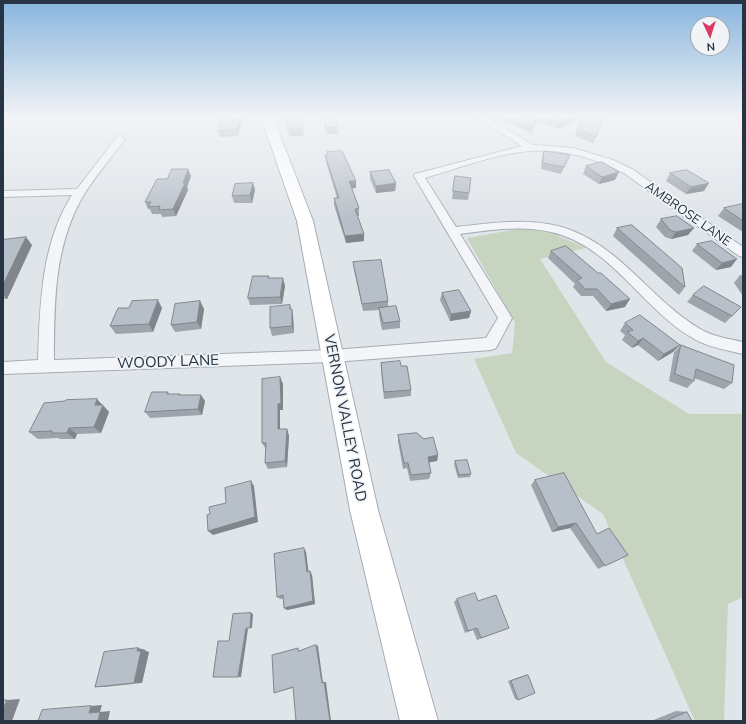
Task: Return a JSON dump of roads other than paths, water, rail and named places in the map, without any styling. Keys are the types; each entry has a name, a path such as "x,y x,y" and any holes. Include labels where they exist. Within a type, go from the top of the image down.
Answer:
{"main road":[{"name":"VERNON VALLEY ROAD","path":"279,151 305,221 364,510 419,721"}],"street":[{"path":"46,366 47,313 51,265 71,207 111,151"},
{"name":"AMBROSE LANE","path":"333,356 491,344 505,318 419,176 512,151"},
{"name":"AMBROSE LANE","path":"570,151 609,162 622,168 743,253"},
{"path":"3,194 81,192"},
{"path":"453,231 509,225 529,225 567,233 586,242 606,257 668,314 697,334 726,345 743,348"},
{"name":"WOODY LANE","path":"3,368 333,356"}]}
